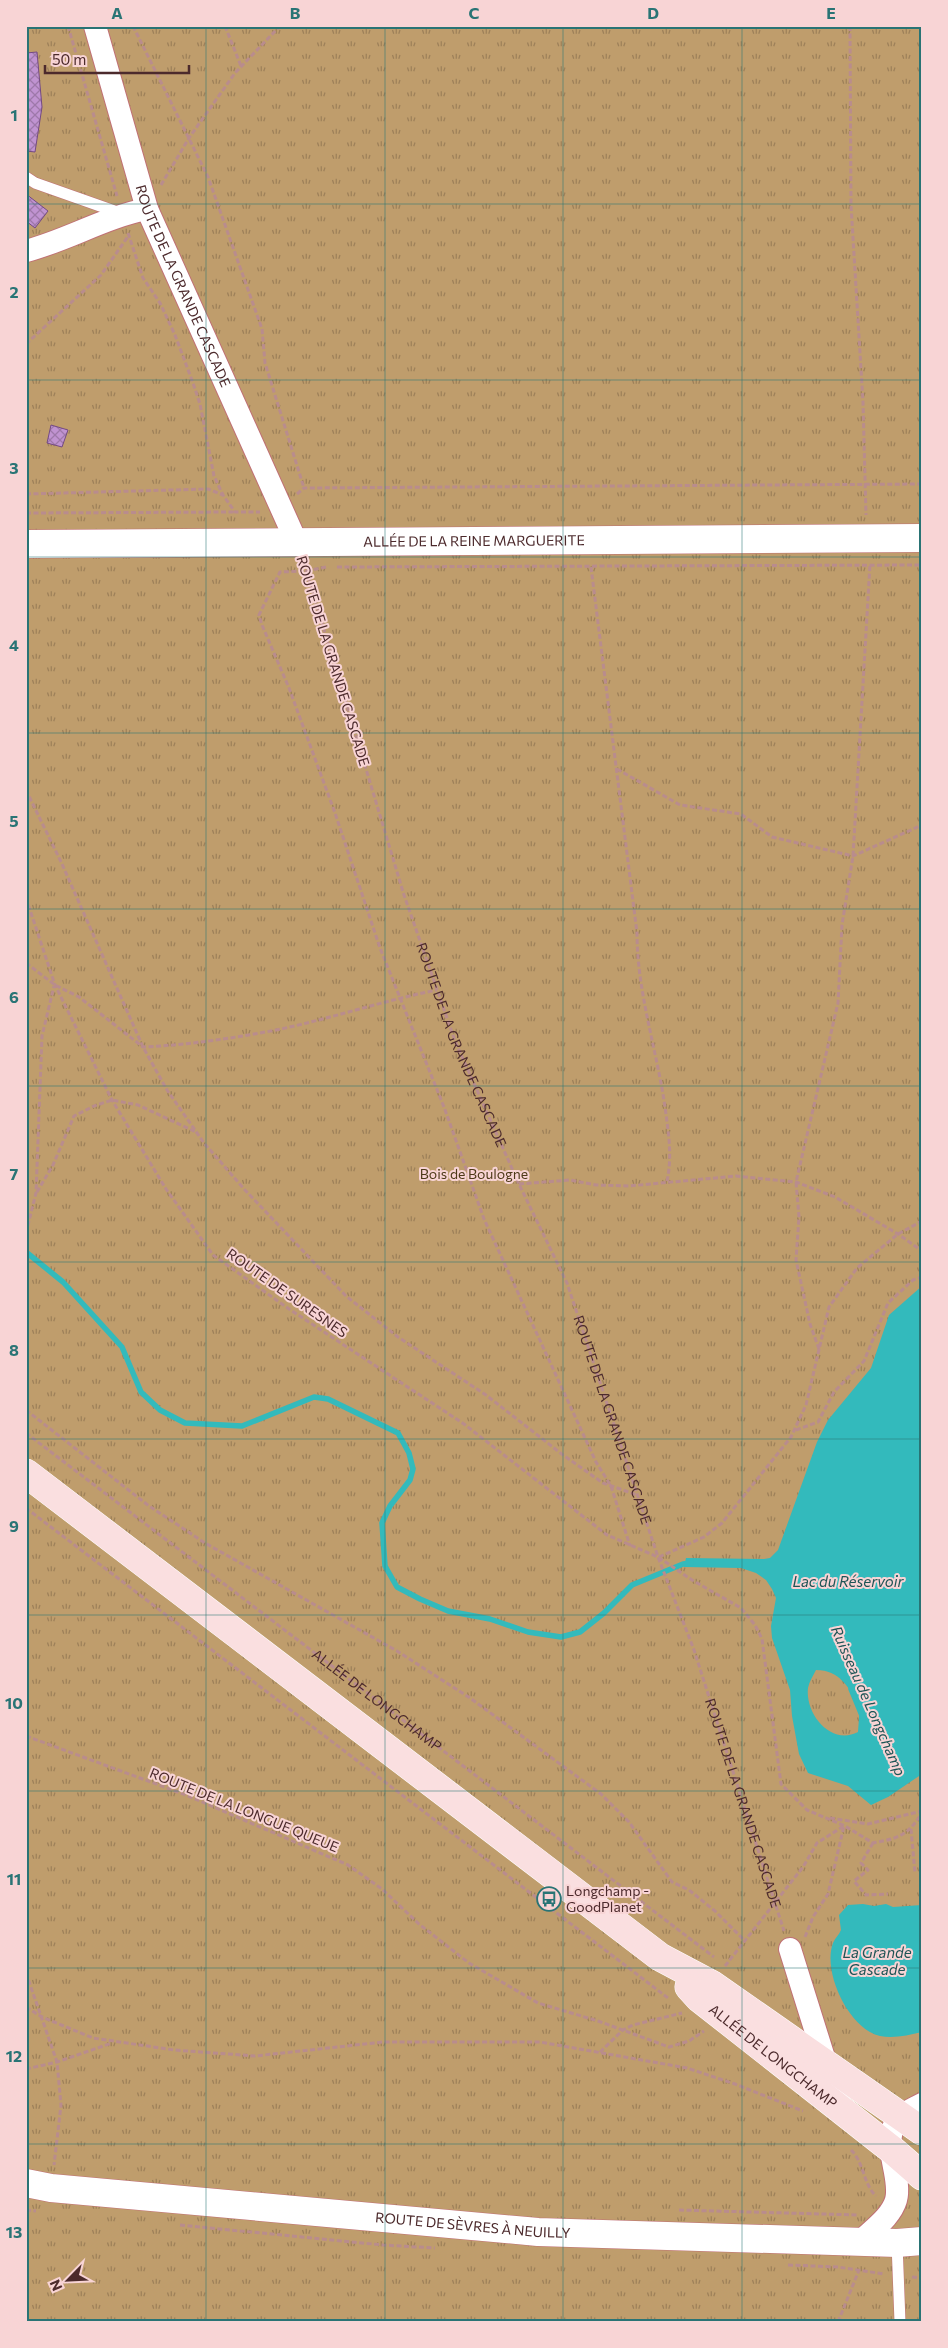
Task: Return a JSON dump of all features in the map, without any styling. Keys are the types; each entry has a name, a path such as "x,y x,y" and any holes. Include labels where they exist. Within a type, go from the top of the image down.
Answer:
{"main road":[{"name":"ALLÉE DE LA REINE MARGUERITE","path":"26,544 922,538"},
{"name":"ALLÉE DE LONGCHAMP","path":"26,1472 660,1957 699,1998 891,2149 922,2176"},
{"name":"ALLÉE DE LONGCHAMP","path":"660,1957 711,1984 826,2064 915,2117"},
{"name":"ROUTE DE SÈVRES À NEUILLY","path":"39,2186 538,2232 909,2242"}],"street":[{"name":"ROUTE DE LA GRANDE CASCADE","path":"94,26 148,209 296,542"},
{"path":"26,251 52,244 122,214 148,209"},
{"path":"790,1947 826,2064"},
{"path":"861,2241 892,2210 897,2191 891,2149 891,2132 915,2117"}],"lane":[{"path":"26,177 35,183 122,214"},
{"path":"900,2322 909,2242"}],"path":[{"path":"68,26 122,214 143,278 160,303 176,335 200,404 214,476 223,495 235,512"},
{"path":"132,26 208,177 262,329 265,363 304,488 922,484"},
{"path":"225,26 241,66"},
{"path":"819,1349 810,1324 796,1260 799,1217 796,1182 838,1003 842,925 853,856 871,565 864,484 863,402 852,214 850,26"},
{"path":"26,494 208,489 223,495"},
{"path":"26,513 262,512"},
{"name":"ROUTE DE LA GRANDE CASCADE","path":"296,542 404,895 454,1041 519,1184 567,1283 658,1557 694,1650 790,1947"},
{"path":"630,1546 611,1486 592,1454 484,1219 444,1107 380,948 336,813 259,615 280,572 306,572 324,567 922,565"},
{"path":"591,567 637,933 637,964 661,1078 672,1161 667,1181"},
{"path":"616,769 680,805 741,814 772,837 853,856 922,825"},
{"path":"26,790 62,864 143,1047 167,1090 197,1132 245,1190 346,1296 398,1336 486,1395 563,1455 611,1486 638,1495"},
{"name":"ROUTE DE SURESNES","path":"26,898 55,986 112,1100 166,1189 213,1255 289,1310 464,1424 607,1535 658,1557 692,1580 741,1608 755,1625 762,1639 769,1679 781,1784 807,1810 824,1818"},
{"path":"26,963 55,986 79,998 143,1047 187,1044 272,1031 400,997 437,990"},
{"path":"26,1233 36,1193 42,1036 55,986"},
{"path":"36,1193 53,1166 74,1116 112,1100 138,1104 197,1132"},
{"path":"519,1184 570,1180 596,1185 629,1186 736,1176 796,1182 835,1197 898,1234 922,1251"},
{"path":"658,1557 704,1537 722,1523 796,1430 806,1405 829,1307 856,1268 898,1234 922,1221"},
{"path":"796,1430 818,1422 834,1392 864,1361 888,1302 913,1280 922,1277"},
{"path":"26,1410 149,1506 205,1543 397,1651 470,1698 601,1794 629,1822 672,1882 689,1890 715,1911 744,1940"},
{"name":"ALLÉE DE LONGCHAMP","path":"26,1433 717,1960"},
{"path":"26,1508 673,2001"},
{"name":"ROUTE DE LA LONGUE QUEUE","path":"26,1736 186,1795 348,1865 382,1889 419,1924 469,1963 538,2003 669,2047 689,2041 704,2031"},
{"path":"824,1818 868,1824 922,1812"},
{"path":"824,1818 844,1826 873,1843 898,1838 912,1829 922,1812"},
{"path":"719,1974 775,1900 803,1867 817,1843 844,1826"},
{"path":"790,1947 806,1937 813,1917 828,1894 844,1826"},
{"path":"912,1829 915,1873"},
{"path":"873,1843 861,1863 868,1870 854,1881 866,1895 888,1894"},
{"path":"26,1973 57,2062 60,2105 39,2186"},
{"path":"26,2007 42,2017 93,2038 174,2050 255,2056 383,2042 540,2042 687,2068 735,2084 808,2113"},
{"path":"600,2052 623,2030 658,2018 687,2012 680,2007"},
{"path":"26,2069 57,2062 114,2042"},
{"path":"845,2144 857,2157 869,2188 882,2202"},
{"path":"679,2210 867,2214"},
{"path":"838,2322 858,2270"},
{"path":"914,2278 922,2278"}],"green space":[{"name":"Bois de Boulogne","path":"26,26 922,26 922,2322 26,2322"}],"water":[{"name":"Lac du Réservoir","path":"922,1286 922,1774 888,1797 871,1805 848,1786 808,1773 799,1754 792,1716 790,1690 772,1638 771,1626 776,1598 766,1580 756,1573 741,1568 684,1567 686,1558 764,1559 770,1558 778,1550 817,1442 828,1420 871,1368 889,1315","holes":["816,1670 837,1676 860,1704 858,1732 838,1735 822,1725 815,1717 808,1698 808,1688"]},
{"name":"La Grande Cascade","path":"863,1904 874,1906 886,1904 893,1907 922,1905 922,2032 896,2037 880,2036 858,2023 841,1998 831,1969 833,1943 841,1930 839,1915 848,1905"}],"building":[{"path":"37,52 42,107 35,152 26,151 26,53"},
{"path":"26,194 48,211 35,228 26,221"},
{"path":"51,425 68,430 62,447 47,443"}],"waterway":[{"name":"Ruisseau de Longchamp","path":"26,1252 63,1282 122,1347 141,1392 160,1410 185,1423 242,1426 314,1397 328,1399 398,1433 409,1453 413,1469 410,1480 390,1506 382,1523 385,1566 397,1587 420,1599 448,1611 490,1619 528,1632 561,1637 580,1632 604,1613 632,1585 683,1564 691,1563"},
{"name":"Ruisseau de Longchamp","path":"851,1689 863,1718"}],"place":[{"name":"Longchamp - GoodPlanet","path":"549,1899"}]}
